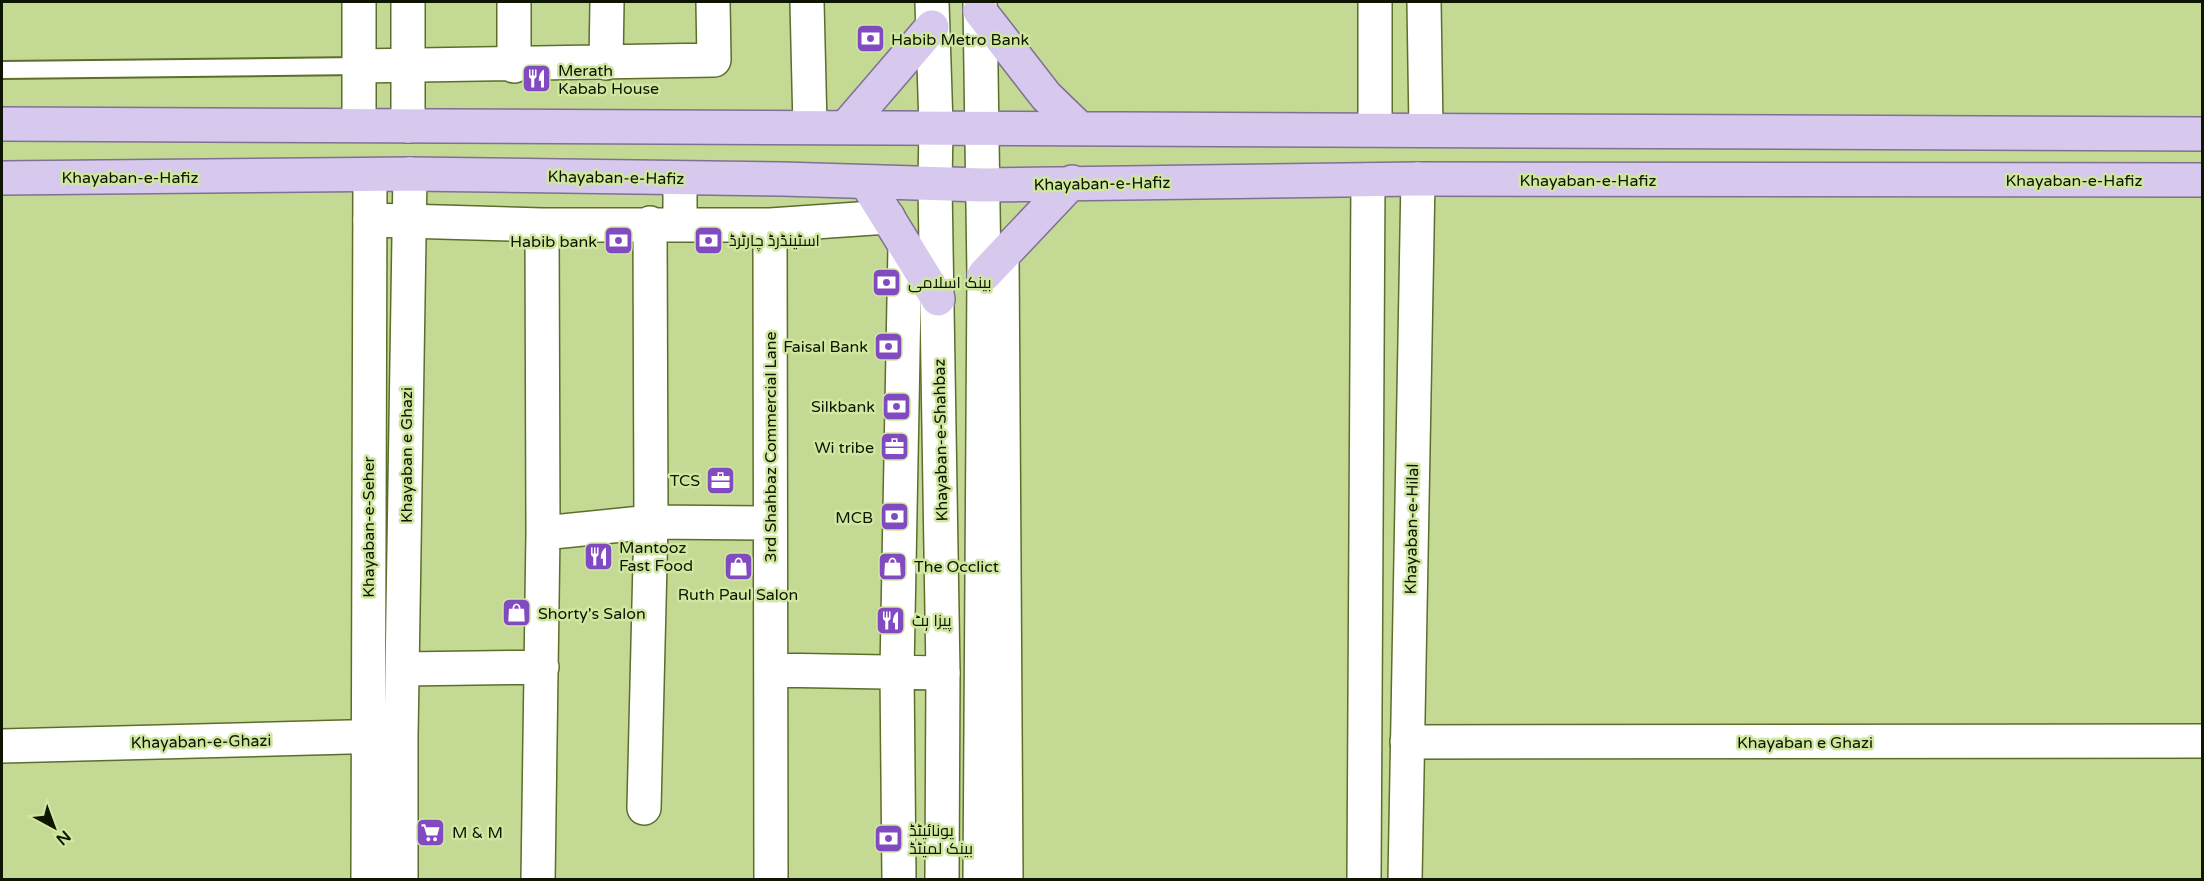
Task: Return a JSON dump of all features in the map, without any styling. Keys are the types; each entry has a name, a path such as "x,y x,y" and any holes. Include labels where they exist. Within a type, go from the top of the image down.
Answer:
{"main road":[{"path":"980,6 1046,96 1077,126"},
{"path":"846,127 932,14"},
{"path":"2,124 359,123 408,126 936,126 983,128 1077,126 2202,134"},
{"name":"Khayaban-e-Hafiz","path":"2,178 410,174 983,185 1072,182 1368,180 2202,180"},
{"path":"866,182 938,299"},
{"path":"993,265 1072,182"}],"street":[{"path":"359,2 359,123"},
{"path":"408,2 408,126"},
{"path":"514,2 514,66"},
{"path":"606,63 607,2"},
{"path":"359,66 514,66 714,60 713,2"},
{"path":"807,2 810,127"},
{"path":"1375,2 1375,129"},
{"path":"1424,2 1426,129"},
{"path":"980,6 983,185 993,265 1006,879"},
{"name":"Khayaban-e-Shahbaz","path":"932,14 936,126 943,673 942,879"},
{"name":"Khayaban e Ghazi","path":"401,736 410,174"},
{"name":"Khayaban-e-Seher","path":"368,879 370,175"},
{"path":"644,808 651,522 665,224 680,179"},
{"path":"1364,879 1368,180"},
{"name":"Khayaban-e-Hilal","path":"1405,879 1418,180"},
{"path":"370,220 542,225 770,225 888,217"},
{"path":"538,879 543,533 542,225"},
{"name":"3rd Shahbaz Commercial Lane","path":"770,225 771,879"},
{"path":"899,879 897,671 905,247"},
{"path":"980,879 993,265"},
{"path":"543,533 651,522 769,524"},
{"path":"403,669 542,667"},
{"path":"772,670 943,673"},
{"path":"401,736 401,879"},
{"name":"Khayaban-e-Ghazi","path":"2,746 401,736"},
{"name":"Khayaban e Ghazi","path":"1407,742 2202,741"}],"lane":[{"path":"2,70 359,66"}],"place":[{"name":"Habib Metro Bank","path":"870,39"},
{"name":"Merath Kabab House","path":"537,79"},
{"name":"اسٹینڈرڈ چارٹرڈ","path":"708,240"},
{"name":"Habib bank","path":"618,241"},
{"name":"بینک اسلامی","path":"887,282"},
{"name":"Faisal Bank","path":"889,346"},
{"name":"Silkbank","path":"896,406"},
{"name":"Wi tribe","path":"895,447"},
{"name":"TCS","path":"721,480"},
{"name":"MCB","path":"894,517"},
{"name":"Mantooz Fast Food","path":"598,556"},
{"name":"Ruth Paul Salon","path":"738,566"},
{"name":"The Occlict","path":"893,566"},
{"name":"Shorty's Salon","path":"517,613"},
{"name":"پیزا ہٹ","path":"891,620"},
{"name":"M & M","path":"431,832"},
{"name":"یونائیٹڈ بینک لمیٹڈ","path":"888,839"}]}
